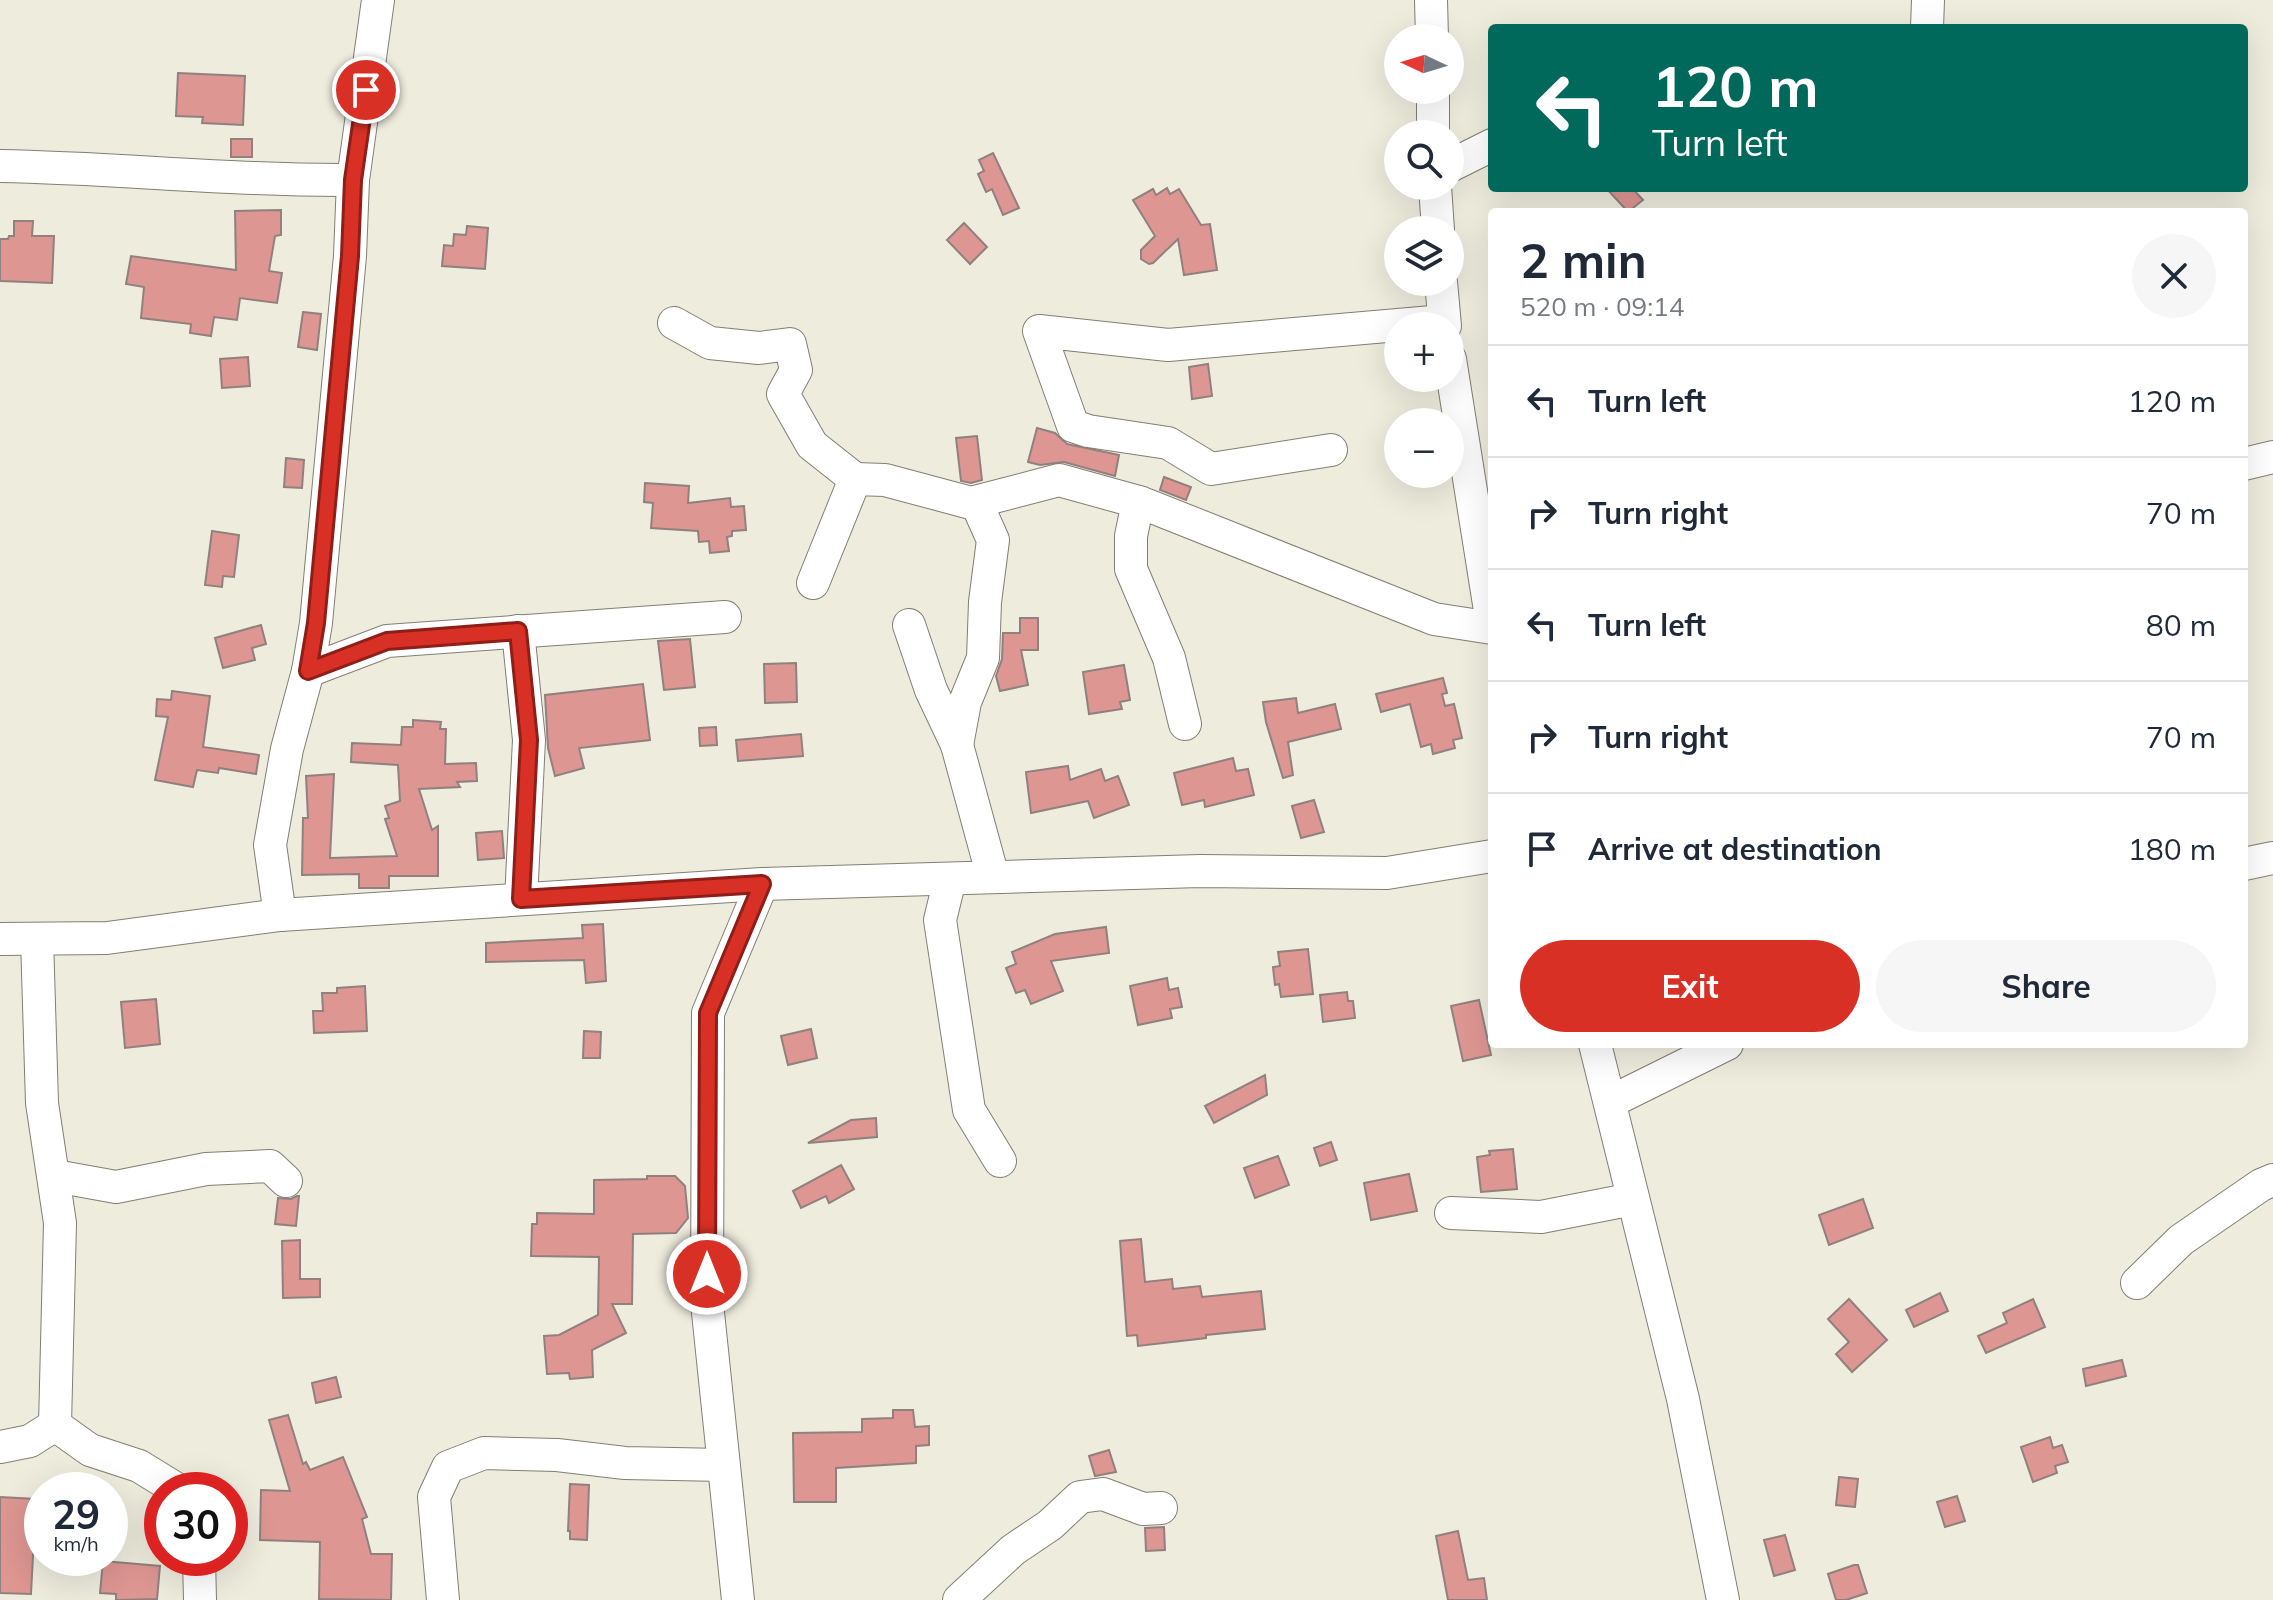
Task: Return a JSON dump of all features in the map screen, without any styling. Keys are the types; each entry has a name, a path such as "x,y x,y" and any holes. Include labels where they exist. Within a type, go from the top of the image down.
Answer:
{"street":[{"path":"280,915 270,845 287,749 308,671 317,607 350,256 353,180 378,0"},
{"path":"1431,0 1432,24"},
{"path":"1927,24 1928,0"},
{"path":"1464,159 1488,147"},
{"path":"0,166 67,167 295,181 353,180"},
{"path":"674,323 710,343 759,348 790,344 796,370 783,394 812,445 855,479 885,480 971,503 1059,480 1138,502 1434,619 1488,626"},
{"path":"1331,450 1211,469 1168,443 1073,426 1039,331 1168,345 1384,329"},
{"path":"1455,392 1488,601"},
{"path":"2248,463 2273,457"},
{"path":"813,583 855,479"},
{"path":"957,745 965,702 983,658 985,602 993,540 976,502"},
{"path":"1138,502 1131,536 1131,569 1169,658 1185,724"},
{"path":"308,671 387,641 725,617"},
{"path":"909,625 931,690 957,745 993,877"},
{"path":"518,631 529,740 521,899"},
{"path":"0,939 107,938 280,915 762,884 1200,871 1387,873 1488,857"},
{"path":"2248,863 2273,858"},
{"path":"950,879 940,920 969,1110 1000,1161"},
{"path":"738,1600 707,1303 708,1013 762,884"},
{"path":"37,939 42,1103 60,1223 55,1425"},
{"path":"1596,1048 1683,1399 1723,1600"},
{"path":"1610,1102 1719,1048"},
{"path":"55,1176 116,1187 206,1169 270,1166 286,1181"},
{"path":"2137,1283 2181,1240 2273,1180"},
{"path":"1451,1213 1541,1217 1633,1199"},
{"path":"0,1447 30,1441 55,1425"},
{"path":"55,1425 90,1450 149,1472"},
{"path":"443,1600 434,1497 448,1467 484,1453 557,1455 625,1463 723,1465"},
{"path":"959,1600 1013,1550 1050,1525 1080,1497 1103,1494 1143,1509 1161,1508"},
{"path":"199,1576 200,1600"}],"building":[{"path":"178,73 245,76 243,125 202,123 203,117 176,116"},
{"path":"231,139 252,139 252,157 231,157"},
{"path":"993,153 1019,208 1003,215 992,189 986,192 978,174 984,171 979,160"},
{"path":"1167,188 1170,194 1179,189 1201,225 1210,224 1217,270 1184,275 1178,239 1153,263 1141,259 1141,250 1155,236 1133,200 1153,189 1156,195"},
{"path":"1610,192 1636,192 1643,200 1633,208 1624,208"},
{"path":"281,210 281,235 275,236 269,271 282,273 277,303 240,298 237,320 214,317 211,336 190,333 191,324 141,318 144,287 126,284 131,256 236,270 235,211"},
{"path":"14,221 33,221 32,236 54,236 52,283 0,281 0,239 14,236"},
{"path":"964,223 987,247 970,264 947,240"},
{"path":"467,226 488,228 485,269 442,266 444,245 453,246 454,234 466,235"},
{"path":"303,312 321,314 317,350 298,347"},
{"path":"248,357 250,386 222,388 220,359"},
{"path":"1208,364 1212,396 1192,399 1189,367"},
{"path":"1037,428 1055,433 1067,444 1119,455 1115,476 1064,462 1040,465 1028,462"},
{"path":"977,436 982,480 971,483 961,481 956,438"},
{"path":"286,458 304,460 302,488 284,487"},
{"path":"1164,477 1191,487 1186,500 1160,490"},
{"path":"645,483 689,486 688,503 730,498 731,507 744,506 746,530 732,531 732,536 727,537 729,551 710,553 709,541 699,542 698,531 651,528 653,503 644,502"},
{"path":"212,531 239,535 234,577 223,576 222,587 205,585"},
{"path":"1020,618 1038,618 1038,650 1021,650 1028,685 1000,691 996,676 1002,659 1003,633 1020,633"},
{"path":"261,625 266,644 252,648 255,660 223,668 215,638"},
{"path":"690,639 695,687 664,690 658,641"},
{"path":"796,663 797,702 765,703 764,664"},
{"path":"1124,665 1130,700 1120,702 1122,709 1089,714 1083,672"},
{"path":"1443,678 1447,693 1442,694 1445,706 1454,704 1462,738 1453,740 1455,748 1433,754 1431,744 1421,747 1410,704 1381,712 1376,694"},
{"path":"643,684 650,740 579,748 584,768 555,776 548,748 545,695"},
{"path":"172,691 210,696 203,747 259,755 256,774 219,768 218,773 197,770 193,787 155,780 168,717 156,716 157,699 171,700"},
{"path":"1296,698 1298,713 1335,704 1341,729 1288,742 1293,775 1283,778 1263,702"},
{"path":"413,720 441,722 440,729 446,729 445,764 476,763 477,781 457,782 460,787 419,789 432,830 438,826 438,876 389,876 389,888 359,888 359,874 302,875 303,818 308,818 306,776 334,774 330,858 397,856 385,819 389,818 385,806 400,801 398,765 351,762 352,743 401,745 402,727 413,727"},
{"path":"716,727 717,745 700,746 699,728"},
{"path":"801,734 803,756 738,761 736,740"},
{"path":"1233,758 1236,771 1248,769 1254,795 1205,807 1204,800 1182,805 1174,773"},
{"path":"1068,766 1070,780 1101,769 1105,781 1118,776 1129,805 1094,818 1088,801 1031,813 1026,772"},
{"path":"1314,800 1324,832 1301,838 1292,806"},
{"path":"502,831 504,858 478,860 476,833"},
{"path":"603,924 606,981 586,983 584,960 486,962 486,943 583,938 582,925"},
{"path":"1106,927 1109,953 1051,961 1063,991 1031,1004 1025,990 1016,993 1006,968 1016,964 1012,952 1055,934"},
{"path":"1308,949 1313,994 1281,997 1279,984 1275,985 1273,967 1280,966 1278,952"},
{"path":"1167,978 1169,990 1178,988 1182,1007 1170,1009 1172,1018 1138,1025 1130,986"},
{"path":"365,986 367,1031 314,1033 313,1011 323,1011 322,993 337,993 337,988"},
{"path":"1347,992 1348,1001 1353,1001 1355,1018 1323,1022 1320,995"},
{"path":"156,999 160,1044 125,1048 121,1002"},
{"path":"1479,1000 1491,1055 1463,1061 1451,1006"},
{"path":"811,1029 817,1058 788,1065 781,1036"},
{"path":"584,1031 601,1032 600,1058 583,1058"},
{"path":"1265,1075 1267,1095 1214,1123 1205,1106"},
{"path":"876,1118 877,1137 808,1143 851,1120"},
{"path":"1331,1142 1337,1160 1320,1166 1314,1148"},
{"path":"1513,1149 1517,1189 1481,1192 1477,1157 1490,1155 1489,1151"},
{"path":"1278,1156 1289,1185 1255,1198 1244,1168"},
{"path":"841,1165 854,1189 829,1203 826,1196 801,1208 793,1191"},
{"path":"1409,1174 1417,1211 1371,1220 1364,1183"},
{"path":"647,1176 675,1176 685,1186 688,1218 676,1233 633,1234 632,1304 612,1304 626,1333 592,1350 593,1377 570,1379 569,1373 547,1374 544,1336 559,1335 598,1315 599,1257 531,1256 532,1224 537,1224 537,1213 594,1214 594,1180 647,1179"},
{"path":"297,1196 296,1226 275,1224 278,1198"},
{"path":"1863,1199 1873,1228 1829,1245 1819,1215"},
{"path":"1141,1239 1145,1282 1172,1279 1173,1289 1200,1286 1202,1297 1261,1291 1265,1329 1138,1346 1137,1335 1127,1336 1120,1241"},
{"path":"300,1240 300,1279 320,1279 320,1297 283,1298 282,1241"},
{"path":"1940,1293 1948,1311 1914,1327 1906,1310"},
{"path":"1849,1299 1887,1340 1852,1372 1836,1354 1849,1342 1828,1319"},
{"path":"2033,1299 2045,1327 1986,1353 1978,1336 2007,1323 2003,1313"},
{"path":"2122,1360 2126,1376 2086,1386 2083,1369"},
{"path":"336,1377 341,1397 316,1403 312,1383"},
{"path":"893,1410 913,1410 915,1427 929,1426 929,1445 916,1446 916,1463 836,1468 836,1502 794,1502 793,1433 862,1432 862,1419 893,1418"},
{"path":"288,1415 303,1464 306,1462 310,1470 343,1457 367,1517 362,1519 371,1554 392,1554 391,1600 319,1599 320,1542 260,1540 261,1490 290,1491 269,1420"},
{"path":"2050,1437 2053,1448 2062,1445 2068,1462 2055,1466 2057,1473 2033,1482 2021,1447"},
{"path":"1109,1450 1116,1472 1095,1476 1089,1456"},
{"path":"1839,1477 1858,1479 1855,1507 1836,1505"},
{"path":"570,1484 589,1485 587,1540 570,1539"},
{"path":"1957,1496 1965,1521 1945,1527 1937,1502"},
{"path":"0,1497 24,1498 24,1576 32,1576 31,1594 0,1593"},
{"path":"1164,1527 1165,1550 1146,1551 1145,1528"},
{"path":"1458,1531 1468,1580 1484,1578 1487,1600 1448,1600 1436,1536"},
{"path":"1785,1535 1795,1570 1774,1576 1764,1540"},
{"path":"128,1563 144,1565 144,1576 159,1576 157,1599 116,1600 116,1594 100,1593 102,1576 128,1576"},
{"path":"1858,1565 1867,1593 1836,1600 1828,1574"}],"route":[{"path":"366,90 353,180 350,256 316,623 308,671 387,641 518,631 529,740 521,899 762,884 708,1013 707,1274"}]}
